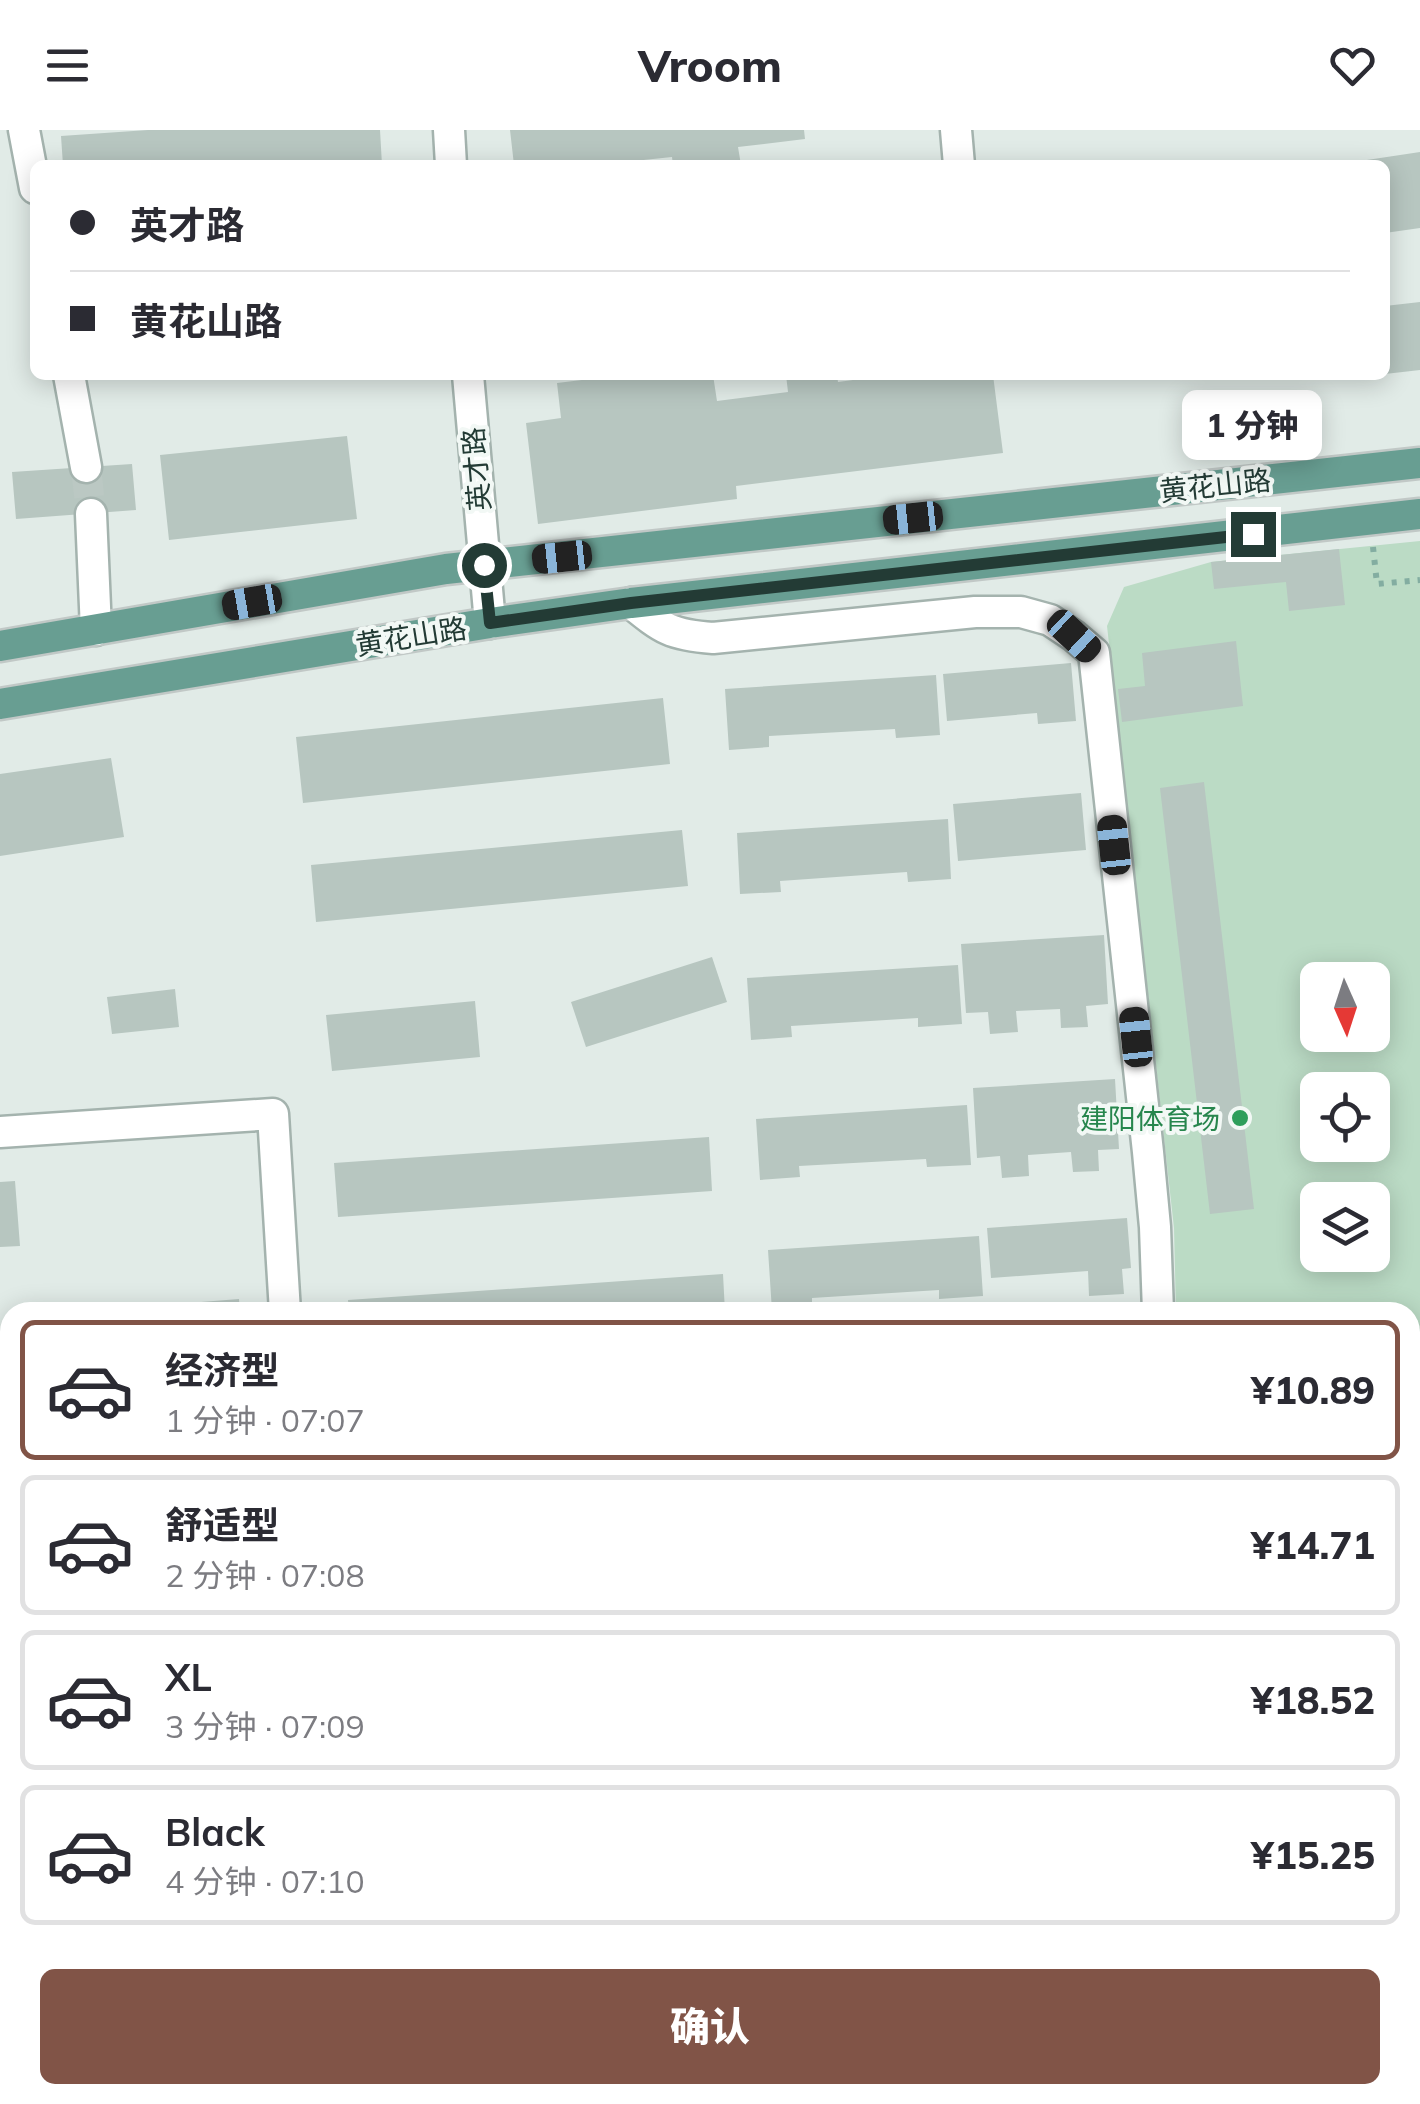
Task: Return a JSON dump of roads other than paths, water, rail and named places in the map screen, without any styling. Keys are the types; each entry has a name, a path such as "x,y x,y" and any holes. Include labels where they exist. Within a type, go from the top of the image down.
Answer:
{"main road":[{"name":"黄花山路","path":"0,646 446,569 1420,463"},
{"name":"黄花山路","path":"0,704 631,603 1420,514"}],"street":[{"path":"24,130 30,162"},
{"path":"448,130 451,160"},
{"path":"956,130 959,160"},
{"path":"70,380 86,467"},
{"name":"英才路","path":"468,380 490,623"},
{"path":"91,514 96,630"},
{"path":"631,603 659,626 682,636 713,638 975,612 1021,612 1050,620 1094,653 1148,1152 1157,1302"},
{"path":"0,1132 273,1114 284,1302"}],"tunnel":[{"path":"86,467 91,514"}],"place":[{"name":"建阳体育场","path":"1240,1118"}]}
